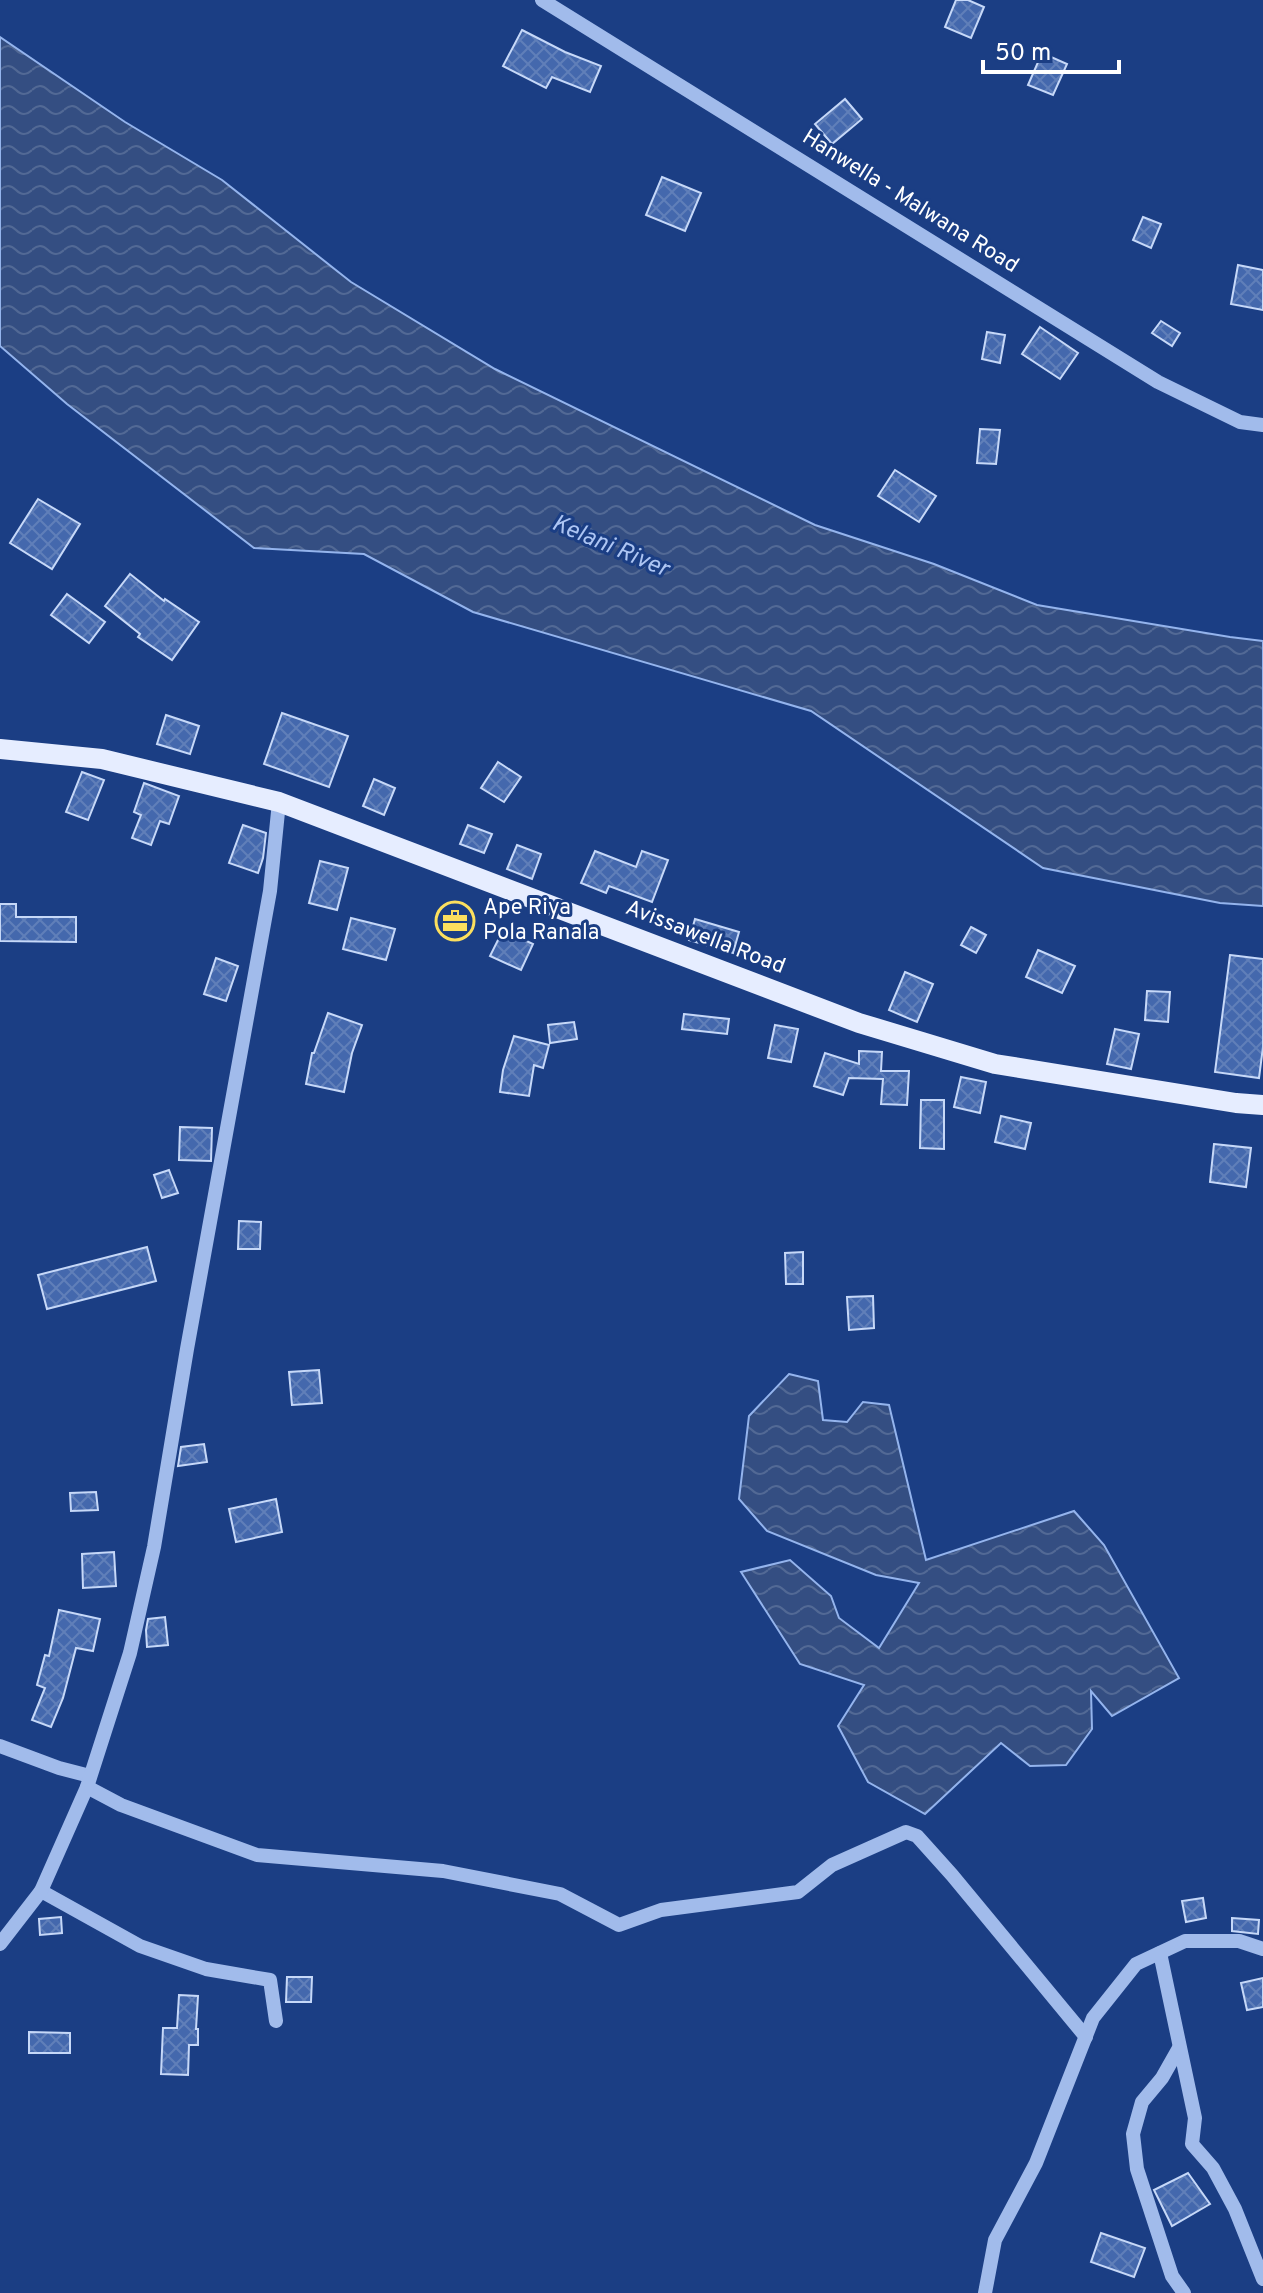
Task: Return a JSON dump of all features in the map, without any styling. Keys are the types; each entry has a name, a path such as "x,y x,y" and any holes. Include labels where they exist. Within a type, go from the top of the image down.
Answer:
{"main road":[{"name":"Avissawella Road","path":"0,749 102,759 279,802 859,1023 995,1064 1263,1105"}],"street":[{"name":"Hanwella - Malwana Road","path":"542,0 1158,382 1240,422 1263,425"},
{"path":"0,1944 41,1891 88,1782 130,1653 154,1547 189,1334 270,891 279,802"},
{"path":"0,1746 88,1782 121,1805 257,1855 443,1871 501,1882 560,1894 619,1925 661,1910 798,1892 832,1865 906,1832 917,1836 952,1875 1086,2037"},
{"path":"41,1891 140,1946 206,1969 270,1980 276,2021"},
{"path":"985,2293 995,2240 1036,2163 1093,2018 1136,1964 1185,1941 1239,1941 1263,1949"},
{"path":"1160,1953 1195,2118 1192,2144 1213,2168 1235,2209 1263,2279"},
{"path":"1179,2048 1162,2078 1142,2102 1133,2134 1137,2169 1172,2276 1184,2293"}],"water":[{"name":"Kelani River","path":"0,37 125,122 222,180 351,282 495,369 815,525 934,564 1037,605 1263,641 1263,906 1220,903 1043,868 811,711 473,612 364,554 254,548 67,404 0,346"},
{"path":"789,1374 818,1381 823,1420 847,1422 863,1402 889,1405 926,1560 1074,1511 1104,1545 1179,1678 1112,1716 1091,1691 1092,1729 1066,1765 1030,1766 1001,1743 925,1814 868,1782 838,1726 864,1685 800,1664 741,1572 790,1560 831,1596 839,1618 879,1648 919,1583 876,1575 767,1531 739,1499 749,1416"}],"building":[{"path":"956,0 968,0 984,7 971,38 945,27"},
{"path":"522,30 601,66 590,92 552,77 546,88 503,66"},
{"path":"1042,53 1067,64 1053,95 1028,85"},
{"path":"845,99 862,119 832,144 815,124"},
{"path":"662,177 701,193 685,231 646,215"},
{"path":"1143,217 1161,224 1151,248 1133,240"},
{"path":"1238,265 1263,270 1263,310 1231,304"},
{"path":"1161,321 1180,333 1172,346 1152,333"},
{"path":"1040,327 1078,353 1060,379 1022,354"},
{"path":"987,332 1005,335 1000,363 982,359"},
{"path":"980,429 1000,430 996,464 977,463"},
{"path":"895,470 936,496 919,522 878,496"},
{"path":"38,499 80,524 52,569 10,543"},
{"path":"130,574 164,601 199,622 172,660 138,637 140,634 105,606"},
{"path":"67,594 105,622 89,643 51,615"},
{"path":"282,713 348,736 329,787 264,764"},
{"path":"166,715 199,726 190,754 157,744"},
{"path":"498,762 521,777 504,802 481,788"},
{"path":"82,772 104,780 88,820 66,812"},
{"path":"374,779 395,788 384,815 363,806"},
{"path":"144,783 179,796 169,824 160,821 151,845 132,838 141,815 134,812"},
{"path":"243,825 266,833 258,873 229,863"},
{"path":"468,825 492,834 484,853 460,844"},
{"path":"517,845 541,854 532,879 507,869"},
{"path":"595,851 636,867 642,851 668,860 652,902 609,886 606,893 581,883"},
{"path":"320,861 348,868 337,910 309,903"},
{"path":"0,904 16,904 16,917 76,917 76,942 0,941"},
{"path":"351,918 395,929 386,960 343,949"},
{"path":"695,919 739,932 733,953 689,940"},
{"path":"971,927 986,935 976,953 961,945"},
{"path":"503,930 533,944 521,970 490,956"},
{"path":"1038,950 1075,966 1062,993 1026,977"},
{"path":"1230,955 1263,959 1263,1047 1259,1078 1215,1072"},
{"path":"216,958 238,966 226,1001 204,994"},
{"path":"905,972 933,984 917,1022 889,1010"},
{"path":"1147,991 1170,992 1168,1022 1145,1020"},
{"path":"328,1013 362,1025 344,1092 306,1084 312,1053"},
{"path":"684,1014 729,1019 727,1034 682,1029"},
{"path":"574,1022 577,1039 550,1043 548,1025"},
{"path":"775,1025 798,1029 791,1062 768,1058"},
{"path":"1115,1029 1139,1034 1131,1069 1107,1064"},
{"path":"514,1036 549,1045 543,1068 534,1065 529,1096 500,1092 503,1070"},
{"path":"859,1051 882,1052 881,1071 909,1071 907,1105 881,1104 883,1079 849,1078 843,1095 814,1086 825,1053 859,1064"},
{"path":"961,1077 986,1082 980,1113 954,1107"},
{"path":"921,1100 944,1100 944,1149 920,1148"},
{"path":"1001,1116 1031,1123 1025,1149 995,1142"},
{"path":"180,1127 212,1128 211,1161 179,1160"},
{"path":"1214,1144 1251,1148 1246,1187 1210,1182"},
{"path":"169,1170 178,1193 162,1198 154,1175"},
{"path":"239,1221 261,1222 260,1249 238,1249"},
{"path":"147,1247 156,1281 47,1309 38,1275"},
{"path":"803,1252 803,1284 786,1284 785,1253"},
{"path":"873,1296 874,1328 849,1330 847,1297"},
{"path":"319,1370 322,1403 292,1405 289,1372"},
{"path":"204,1444 207,1462 178,1466 181,1447"},
{"path":"96,1492 98,1510 71,1511 70,1493"},
{"path":"276,1499 282,1532 236,1542 229,1509"},
{"path":"114,1552 116,1586 83,1588 82,1554"},
{"path":"59,1610 100,1619 93,1651 76,1648 63,1698 51,1727 32,1720 45,1688 37,1685 45,1655 49,1656"},
{"path":"165,1617 168,1645 147,1647 148,1619"},
{"path":"1203,1898 1206,1918 1186,1922 1182,1901"},
{"path":"61,1917 62,1933 40,1935 39,1919"},
{"path":"1232,1918 1259,1920 1258,1934 1232,1931"},
{"path":"287,1977 312,1977 311,2002 286,2002"},
{"path":"1263,1978 1263,2007 1247,2010 1241,1983"},
{"path":"179,1995 198,1996 198,2045 189,2045 188,2075 161,2074 163,2028 177,2028"},
{"path":"29,2032 70,2033 70,2053 29,2053"},
{"path":"1188,2173 1210,2204 1172,2226 1154,2190"},
{"path":"1101,2233 1145,2248 1134,2277 1091,2262"}],"place":[{"name":"Ape Riya Pola Ranala","path":"455,921"}]}
